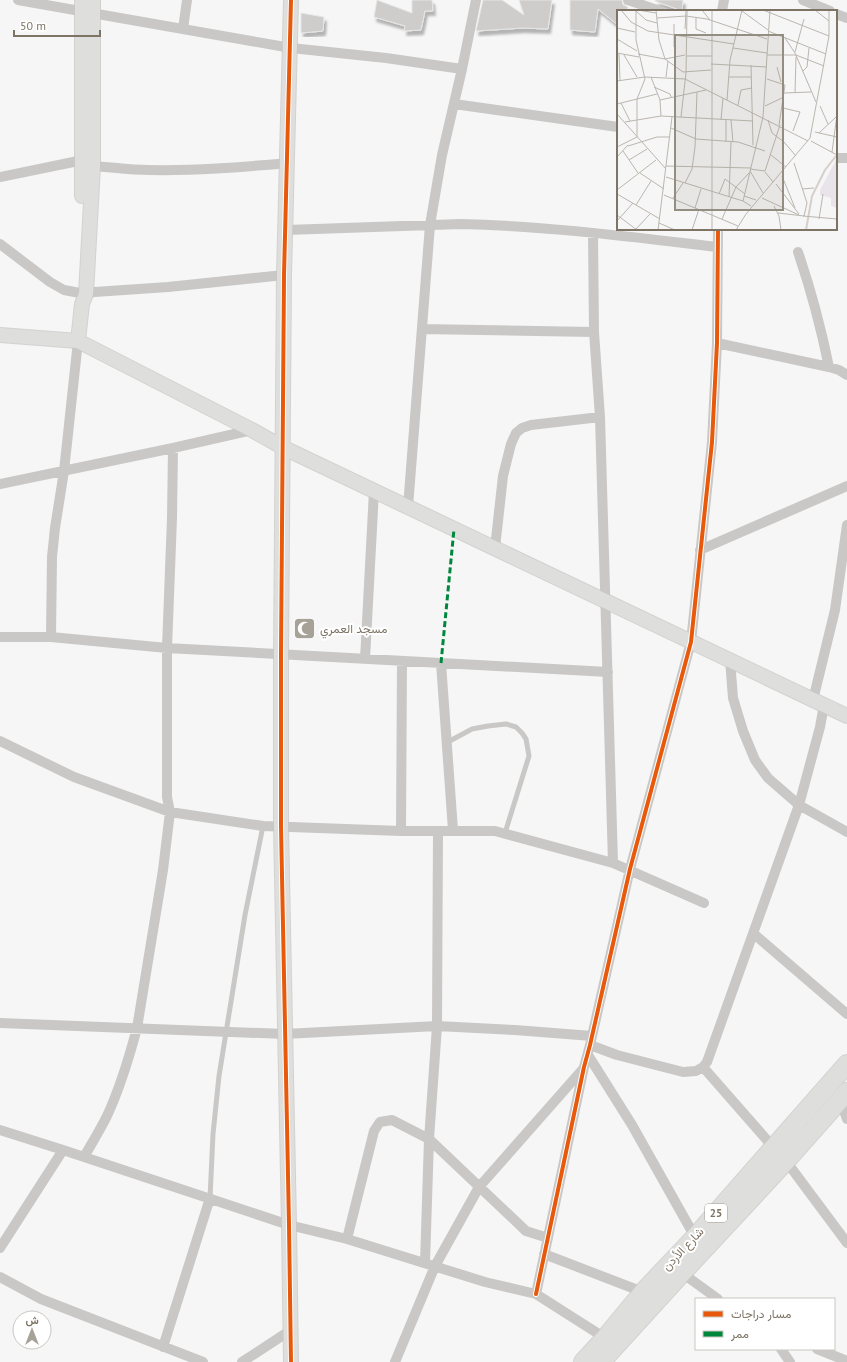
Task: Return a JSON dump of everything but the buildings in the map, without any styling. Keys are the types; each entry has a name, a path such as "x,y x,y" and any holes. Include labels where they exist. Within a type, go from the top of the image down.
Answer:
{"highway":[{"name":"شارع الأردن","path":"583,1362 643,1292 695,1237 773,1147 845,1070"},
{"name":"شارع الأردن","path":"602,1362 786,1161 843,1095"}],"street":[{"path":"18,0 87,6 183,29 291,48 386,58 462,69"},
{"path":"183,29 187,0"},
{"path":"291,1362 281,826 281,654 284,448 284,275 292,0"},
{"path":"408,507 430,225 437,181 476,0"},
{"path":"628,0 657,10"},
{"path":"722,10 724,0"},
{"path":"803,0 828,10"},
{"path":"51,637 52,557 64,471 83,297 88,163 87,6"},
{"path":"837,14 847,18"},
{"path":"454,104 617,127"},
{"path":"0,178 88,163 146,170 179,170 222,169 288,163"},
{"path":"286,230 482,224 593,233 718,247"},
{"path":"536,1294 584,1067 630,869 691,642 712,442 717,343 718,230"},
{"path":"593,233 594,332 600,417 613,863"},
{"path":"0,244 50,282 64,290 83,297 284,275"},
{"path":"798,252 813,297 829,367"},
{"path":"422,329 594,332"},
{"path":"0,335 78,341 252,430 284,448 847,716"},
{"path":"717,343 829,367 839,370 847,375"},
{"path":"494,548 503,476 511,444 516,433 522,428 531,425 600,417"},
{"path":"0,484 252,430"},
{"path":"84,1157 107,1117 122,1080 137,1028 162,878 170,812 168,797 167,648 173,448"},
{"path":"700,550 847,486"},
{"path":"365,659 374,491"},
{"path":"0,1023 285,1034 437,1026 515,1030 590,1045 618,1055 675,1070 689,1072 696,1071 703,1067 707,1062 754,934 799,805 820,727 819,703 844,567 847,525"},
{"path":"0,637 51,637 167,648 402,662 608,672"},
{"path":"730,660 732,698 742,731 755,760 768,778 799,805 847,832"},
{"path":"401,831 402,662"},
{"path":"441,664 453,830"},
{"path":"0,741 74,777 170,812 263,826 401,831 485,830 505,833 613,863 630,869 704,903"},
{"path":"425,1263 429,1139 437,1026 438,831"},
{"path":"754,934 847,1014"},
{"path":"590,1045 632,1125 695,1237"},
{"path":"395,1362 435,1266 479,1187 584,1067"},
{"path":"703,1067 773,1147"},
{"path":"843,1095 847,1119"},
{"path":"347,1239 374,1131 380,1122 392,1120 429,1139 526,1231 548,1238"},
{"path":"0,1130 289,1225 347,1239 485,1282 536,1294 605,1338"},
{"path":"0,1248 63,1150"},
{"path":"786,1161 847,1243"},
{"path":"163,1347 210,1198"},
{"path":"544,1254 643,1292"},
{"path":"682,1273 717,1298"},
{"path":"0,1277 41,1299 163,1347 189,1360 203,1362"},
{"path":"242,1362 291,1330"},
{"path":"782,1350 790,1362"},
{"path":"820,1350 847,1361"}],"lane":[{"path":"446,743 472,729 506,724 516,727 526,739 529,756 505,833"},
{"path":"210,1198 213,1134 218,1083 245,915 263,826"}],"marked path":[{"path":"441,663 454,529"}],"cycle path":[{"path":"291,0 284,275 281,826 291,1362"},
{"path":"536,1294 584,1067 630,869 691,642 712,442 717,343 718,230"}],"place":[{"name":"مسجد العمري","path":"304,629"}]}
